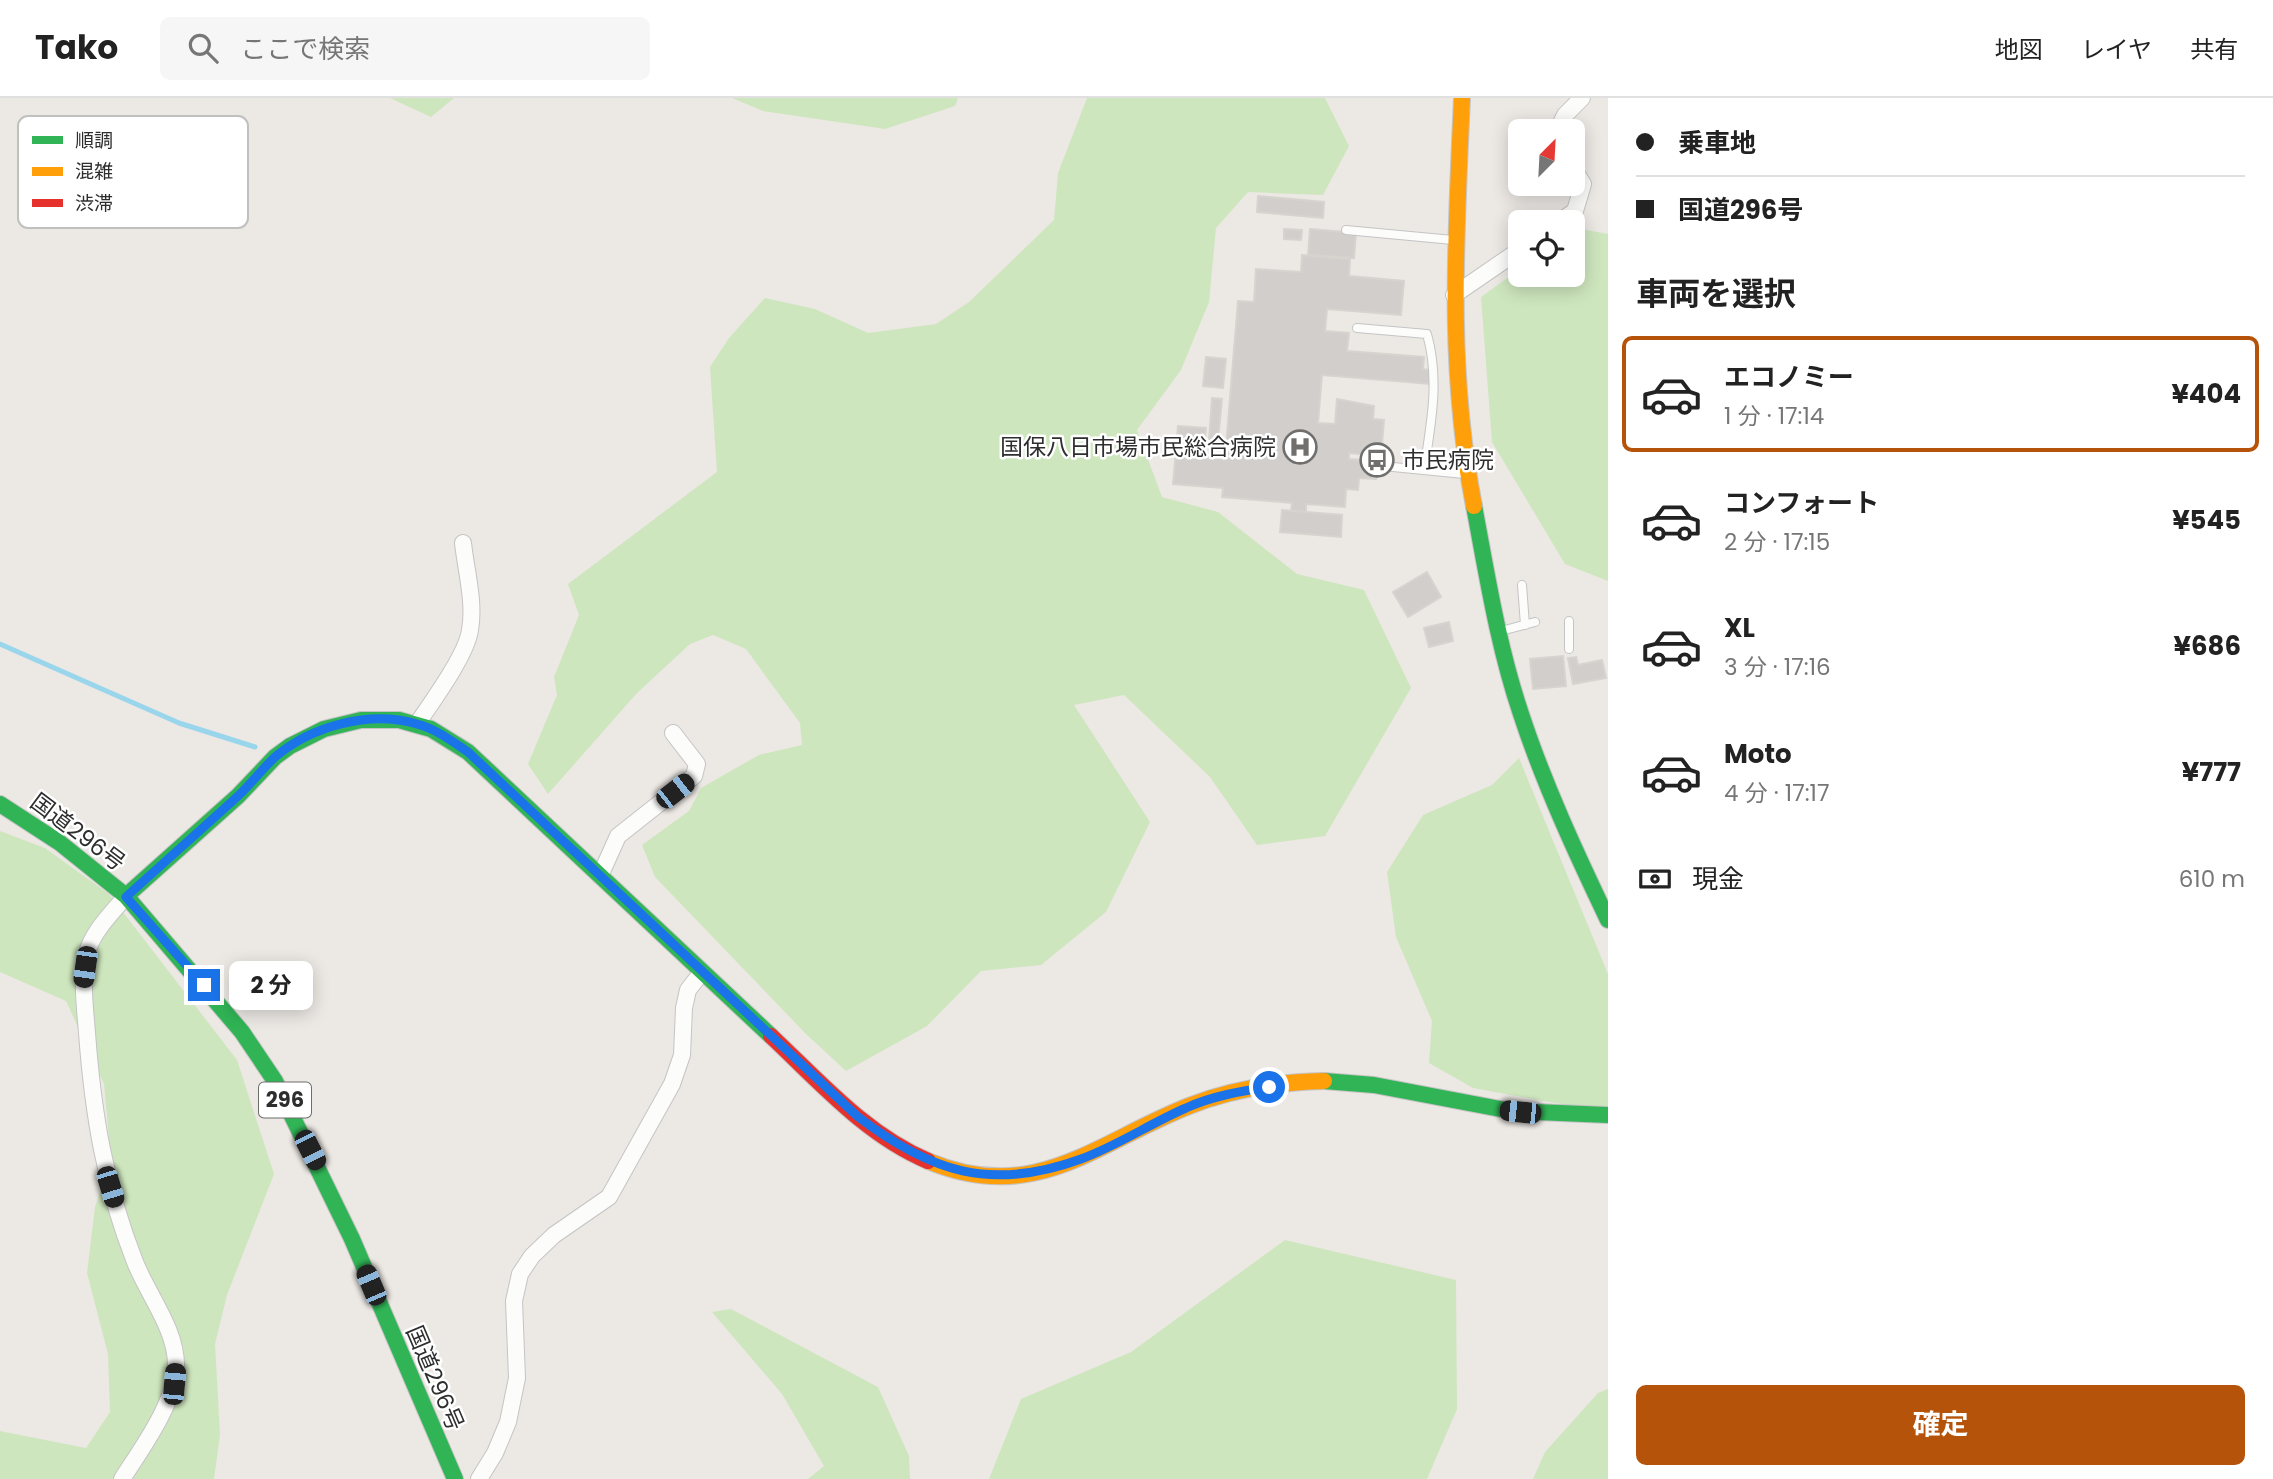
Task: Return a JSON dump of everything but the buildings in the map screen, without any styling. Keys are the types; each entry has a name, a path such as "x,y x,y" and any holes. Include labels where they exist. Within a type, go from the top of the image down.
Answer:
{"main road":[{"path":"1462,98 1454,295 1457,390 1468,475 1498,632 1521,714 1552,795 1608,920"},
{"path":"126,897 241,793 275,757 303,739 347,723 372,719 417,724 443,735 468,752 857,1116 890,1142 931,1162 984,1175 1038,1170 1082,1159 1189,1106 1242,1091 1295,1082 1343,1081 1399,1087 1497,1109 1543,1114 1608,1115"},
{"name":"国道296号","path":"0,804 60,843 126,897 242,1032 275,1081 347,1228 455,1479"}],"street":[{"path":"1563,119 1582,98"},
{"path":"1454,295 1508,258"},
{"path":"417,724 470,634 472,616 463,543"},
{"path":"600,876 618,836 694,776 697,764 673,733"},
{"path":"122,1479 167,1407 174,1384 176,1363 171,1337 135,1260 104,1168 88,1051 83,983 88,951 105,921 126,897"},
{"path":"479,1479 500,1443 515,1389 517,1378 514,1301 520,1274 532,1256 554,1235 610,1197 671,1084 682,1055 688,990 702,972"}],"lane":[{"path":"1346,230 1456,240"},
{"path":"1357,328 1427,334 1435,359 1434,395 1424,470"},
{"path":"1383,466 1468,475"},
{"path":"1522,585 1525,625"},
{"path":"1569,621 1569,649"},
{"path":"1498,632 1535,622"}],"green space":[{"path":"390,98 454,98 431,117"},
{"path":"732,98 958,98 955,106 885,129 763,111"},
{"path":"1087,98 1325,98 1349,146 1323,195 1248,192 1216,228 1209,302 1181,370 1137,430 1162,497 1218,512 1297,574 1364,590 1411,688 1325,836 1257,845 1210,777 1124,695 1074,705 1150,822 1106,912 1041,965 981,971 927,1026 846,1071 806,1034 655,877 642,845 689,811 701,788 759,755 802,745 800,723 746,649 713,635 690,644 637,693 548,794 528,764 557,695 554,677 579,615 568,584 717,472 710,367 729,338 765,298 815,309 868,333 936,324 969,302 1054,220 1058,173"},
{"path":"1585,230 1608,234 1608,581 1565,564 1492,442 1481,297 1508,277 1508,287 1585,287"},
{"path":"1519,758 1608,974 1608,1106 1594,1110 1473,1088 1429,1063 1432,1021 1396,937 1387,872 1423,815 1492,785"},
{"path":"0,831 45,848 109,894 237,1060 274,1174 227,1295 215,1344 220,1435 214,1479 0,1479 0,1431 86,1448 110,1412 108,1354 87,1273 95,1207 111,1161 104,1084 66,1001 0,972"},
{"path":"1285,1240 1456,1280 1457,1409 1427,1479 989,1479 1021,1399 1131,1352"},
{"path":"731,1309 878,1387 909,1456 910,1479 808,1479 824,1466 782,1394 712,1312"},
{"path":"1608,1389 1608,1479 1533,1479 1545,1452 1598,1393"}],"waterway":[{"path":"0,644 179,723 255,747"}],"traffic: fast":[{"path":"1474,506 1499,636 1521,714 1550,792 1608,920"},
{"path":"126,896 290,746 324,729 361,720 399,720 431,729 468,752 771,1036"},
{"path":"0,804 60,843 126,896 242,1032 275,1081 352,1239 455,1479"},
{"path":"1324,1081 1374,1085 1511,1111 1608,1115"}],"traffic: slow":[{"path":"1462,98 1456,252 1457,353 1465,455 1474,506"},
{"path":"928,1161 966,1173 1001,1176 1033,1173 1064,1164 1205,1100 1255,1088 1324,1081"}],"traffic: jam":[{"path":"771,1036 864,1122 905,1150 928,1161"}],"place":[{"name":"国保八日市場市民総合病院","path":"1300,447"},
{"name":"市民病院","path":"1377,460"}],"route":[{"path":"204,985 126,897 241,793 275,757 325,729 372,719 397,720 417,724 443,735 468,752 857,1116 890,1142 921,1158 952,1170 984,1175 1016,1174 1049,1168 1082,1159 1189,1106 1242,1091 1269,1087"}]}
